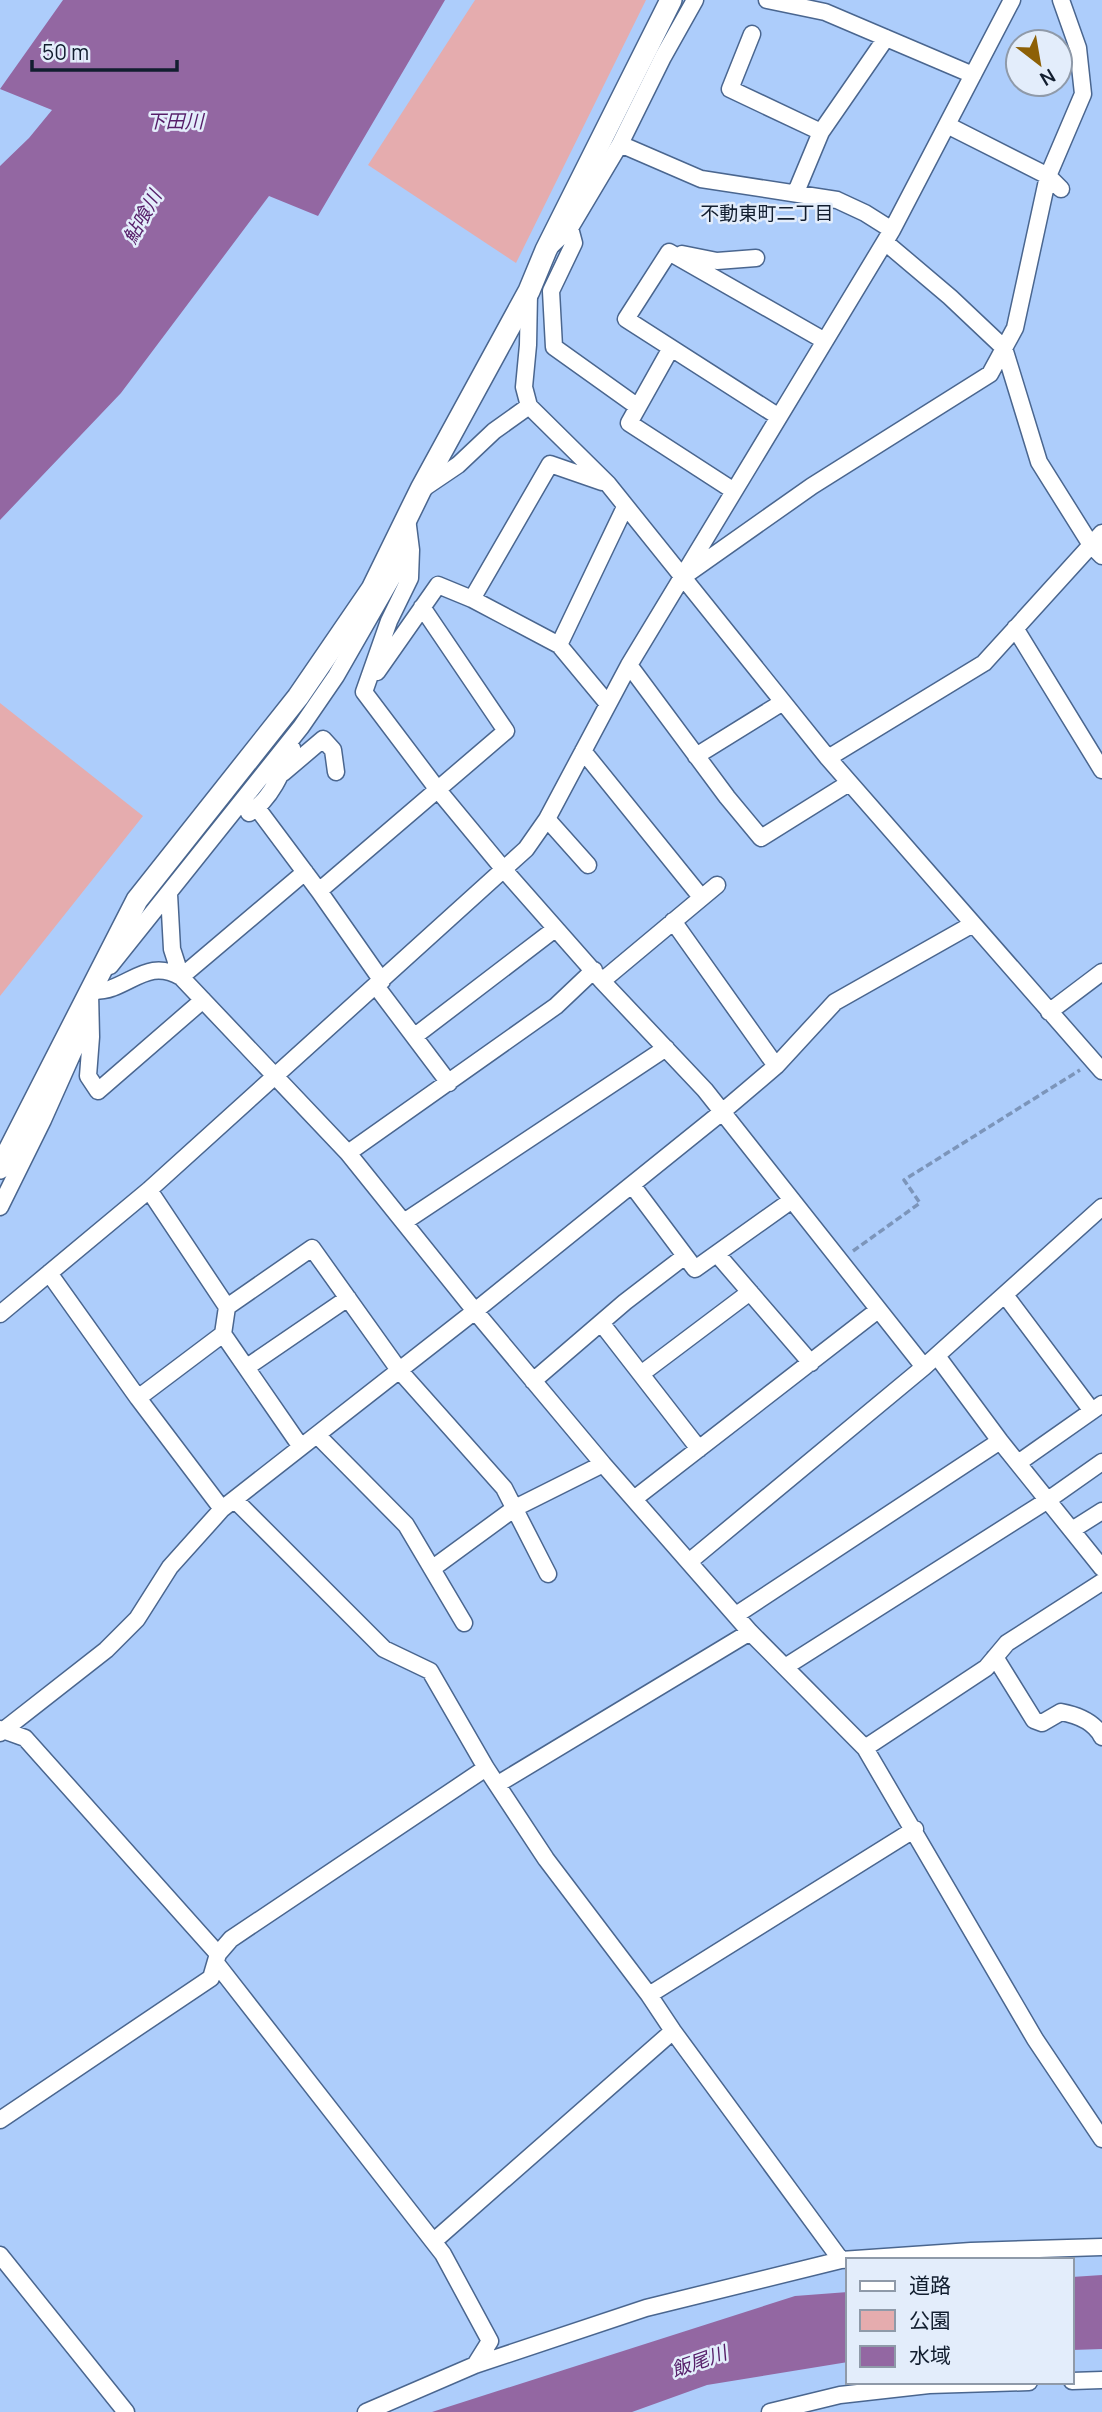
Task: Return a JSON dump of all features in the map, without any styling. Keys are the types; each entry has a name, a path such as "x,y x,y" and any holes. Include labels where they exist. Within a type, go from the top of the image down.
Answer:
{"street":[{"path":"0,1207 43,1120 90,1002 137,900 298,697 372,589 421,489 529,291 546,250 671,0"},
{"path":"546,250 570,228 620,144 695,0"},
{"path":"766,0 827,6 886,38 973,75"},
{"path":"0,1314 149,1189 505,871 526,849 547,819 629,665 888,236 1012,0"},
{"path":"683,576 812,486 990,374 1015,328 1048,176 1083,94 1078,48 1061,0"},
{"path":"752,34 730,89 821,132"},
{"path":"796,192 821,132 886,38"},
{"path":"947,125 1048,176 1061,189"},
{"path":"620,144 701,178 837,200 866,213 1004,348 1039,462 1098,544 984,663 828,758"},
{"path":"570,228 574,243 551,291 554,347 638,407"},
{"path":"669,252 825,341"},
{"path":"669,252 717,261 756,258"},
{"path":"669,252 626,319 779,416"},
{"path":"529,291 524,387 529,406 608,484 849,783 1098,1066"},
{"path":"671,348 629,423 734,491"},
{"path":"421,489 458,465 494,431 529,406"},
{"path":"472,599 550,464 608,484"},
{"path":"559,645 625,506"},
{"path":"364,692 389,621 410,578 411,550 407,517"},
{"path":"0,1168 90,1002 169,894 301,727 336,676 399,566 407,517"},
{"path":"364,692 439,585 472,599 559,645 608,704"},
{"path":"319,891 506,731 422,607"},
{"path":"1015,628 1102,769"},
{"path":"629,665 696,757 761,838 849,783"},
{"path":"364,692 438,790 505,871 722,1112 878,1310 930,1362 1000,1441 1102,1568"},
{"path":"217,832 257,808 281,774 301,727 298,697"},
{"path":"696,757 783,702"},
{"path":"281,774 323,739 333,750 336,772"},
{"path":"583,751 701,897"},
{"path":"257,808 319,891 379,984 449,1083"},
{"path":"547,819 588,864"},
{"path":"181,977 305,872"},
{"path":"348,1153 556,1006 673,921 717,885"},
{"path":"169,894 172,949 181,977"},
{"path":"673,921 776,1066"},
{"path":"1,1731 106,1650 137,1619 170,1567 229,1505 722,1112 776,1066 835,1002 972,924"},
{"path":"415,1036 555,929"},
{"path":"90,1002 141,972 168,970 181,977 348,1153 603,1464 750,1632 865,1748 915,1829 1035,2039 1102,2139"},
{"path":"1049,1012 1102,972"},
{"path":"90,1002 88,1076 98,1091 203,1000"},
{"path":"404,1222 666,1048"},
{"path":"632,1185 695,1269 792,1200"},
{"path":"149,1189 227,1307 223,1334 301,1447"},
{"path":"690,1561 930,1362 1102,1207"},
{"path":"227,1307 312,1248 400,1370 504,1488 548,1574"},
{"path":"717,1254 811,1363"},
{"path":"534,1381 625,1302 685,1256"},
{"path":"49,1273 138,1398 229,1505 384,1649 430,1671 486,1768 547,1858 841,2260"},
{"path":"641,1374 750,1292"},
{"path":"1005,1295 1097,1408 1018,1463"},
{"path":"247,1367 348,1298"},
{"path":"634,1499 878,1310"},
{"path":"602,1324 699,1449"},
{"path":"138,1398 223,1334"},
{"path":"317,1435 406,1525 464,1623"},
{"path":"736,1615 1000,1441"},
{"path":"785,1667 1048,1500 1102,1462"},
{"path":"433,1568 515,1508 603,1464"},
{"path":"1072,1530 1102,1511"},
{"path":"865,1748 986,1668 1007,1643 1102,1582"},
{"path":"498,1784 750,1632"},
{"path":"995,1657 1034,1720 1042,1723 1061,1712 1076,1715 1098,1728 1102,1737"},
{"path":"1,1731 25,1738 217,1958 421,2227 435,2241 490,2341 475,2365"},
{"path":"0,2120 211,1978 217,1958 230,1939 486,1768"},
{"path":"649,1995 915,1829"},
{"path":"435,2241 673,2031"},
{"path":"870,2258 971,2251 1102,2247"},
{"path":"0,2255 125,2412"},
{"path":"366,2412 475,2365 646,2308 846,2260"},
{"path":"1074,2381 1102,2380"},
{"path":"770,2412 853,2394 962,2384"}],"path":[{"path":"839,1261 920,1203 904,1180 1098,1066"}],"green space":[{"path":"475,0 646,0 516,263 368,165"},
{"path":"0,703 143,816 0,996"}],"water":[{"name":"下田川","path":"63,0 445,0 318,216 269,196 121,393 0,520 0,166 29,138 52,110 0,89"},
{"path":"1102,2275 1102,2349 1074,2350 1074,2277"},
{"name":"飯尾川","path":"846,2292 846,2362 707,2385 632,2412 432,2412 795,2296"}],"district":[{"name":"不動東町二丁目","path":"767,213"}],"water label":[{"name":"鮎喰川","path":"142,217"}]}
